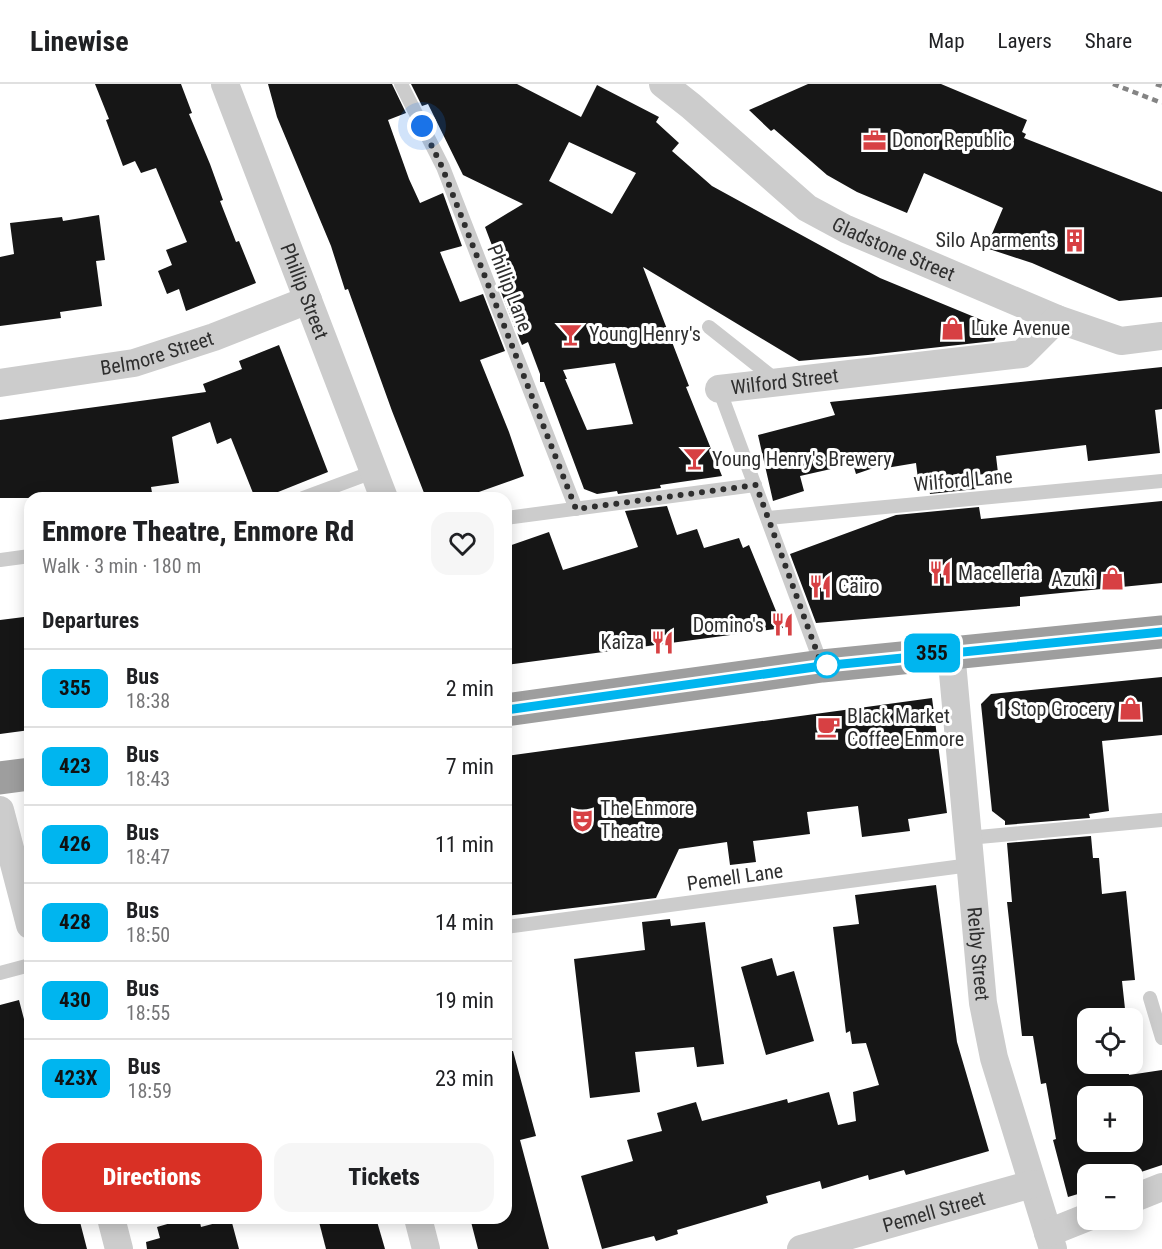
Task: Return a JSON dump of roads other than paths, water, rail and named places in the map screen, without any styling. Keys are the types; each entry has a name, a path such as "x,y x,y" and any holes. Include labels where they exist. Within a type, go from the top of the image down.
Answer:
{"highway":[{"path":"512,709 822,666 951,651 1162,632"},
{"path":"0,778 24,775"}],"street":[{"name":"Phillip Street","path":"225,84 381,492"},
{"name":"Gladstone Street","path":"663,84 807,208 846,229 1057,319 1121,341 1162,336"},
{"name":"Belmore Street","path":"0,383 134,363 214,337 308,300"},
{"name":"Wilford Street","path":"719,388 1022,354 1057,319"},
{"name":"Reiby Street","path":"951,651 986,1014 994,1058 1050,1241"},
{"path":"0,810 24,902"},
{"name":"Pemell Street","path":"801,1249 1032,1184"},
{"path":"1143,1195 1162,1187"},
{"path":"113,1224 119,1249"},
{"path":"420,1224 426,1249"},
{"path":"1050,1241 1077,1224"}],"lane":[{"name":"Phillip Lane","path":"401,84 442,167 576,509"},
{"path":"709,327 779,382"},
{"name":"Wilford Street","path":"719,388 822,666"},
{"path":"319,492 373,472"},
{"name":"Wilford Lane","path":"768,518 1162,481"},
{"path":"512,517 756,485"},
{"path":"0,560 24,557"},
{"name":"Pemell Lane","path":"512,926 1162,820"},
{"path":"0,973 24,967"},
{"path":"1150,998 1162,1038"}],"railway":[{"path":"1113,84 1162,103"},
{"path":"1156,84 1162,86"}],"place":[{"name":"Donor Republic","path":"874,140"},
{"name":"Silo Aparments","path":"1074,240"},
{"name":"Luke Avenue","path":"953,328"},
{"name":"Young Henry's","path":"571,334"},
{"name":"Young Henry's Brewery","path":"694,459"},
{"name":"Macelleria","path":"940,573"},
{"name":"Azuki","path":"1113,579"},
{"name":"Cäiro","path":"820,586"},
{"name":"Domino's","path":"782,625"},
{"name":"Kaiza","path":"662,642"},
{"name":"1 Stop Grocery","path":"1130,709"},
{"name":"Black Market Coffee Enmore","path":"829,727"},
{"name":"The Enmore Theatre","path":"582,820"}]}
